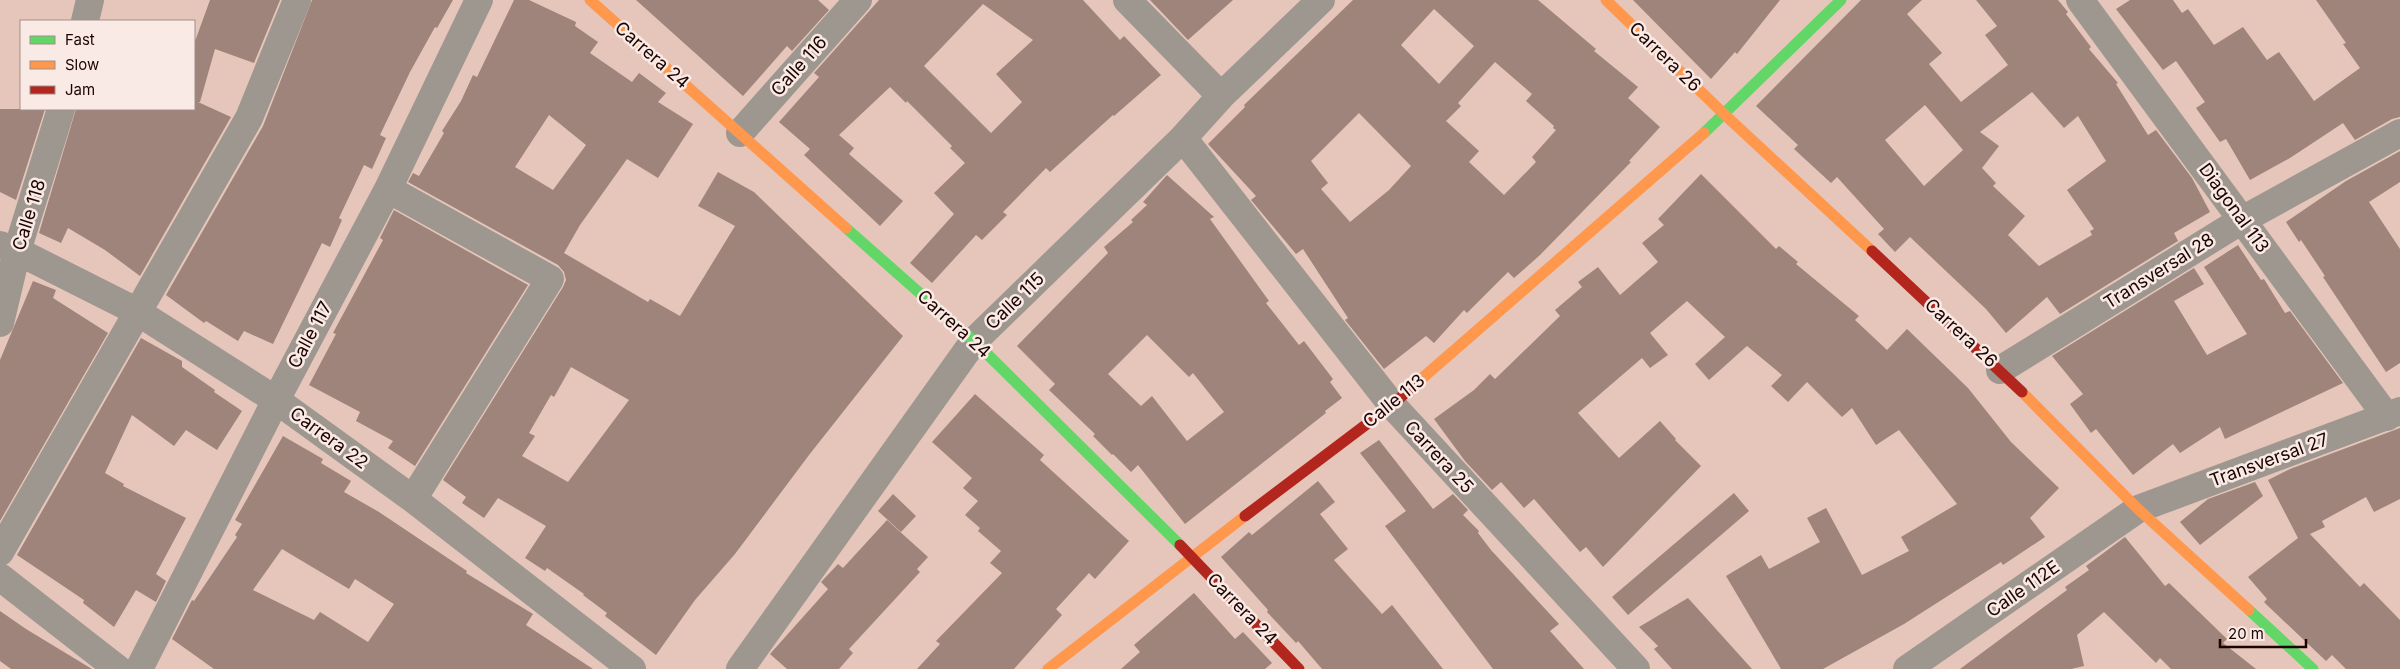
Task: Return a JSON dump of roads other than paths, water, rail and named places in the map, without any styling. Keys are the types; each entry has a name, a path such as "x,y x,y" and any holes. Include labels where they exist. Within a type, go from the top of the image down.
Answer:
{"street":[{"path":"84,20 90,0"},
{"path":"0,552 249,118 297,0"},
{"name":"Calle 117","path":"139,669 276,400 388,189 479,0"},
{"name":"Carrera 24","path":"590,0 974,341 1192,556 1299,669"},
{"name":"Calle 116","path":"740,133 858,0"},
{"path":"1127,0 1221,96"},
{"name":"Calle 115","path":"740,669 974,341 1184,138 1221,96 1321,0"},
{"name":"Carrera 26","path":"1606,0 1725,115 2000,370 2138,509 2312,669"},
{"name":"Calle 113","path":"1048,669 1192,556 1392,405 1725,115 1841,0"},
{"name":"Diagonal 113","path":"2080,0 2242,220 2393,414"},
{"name":"Calle 118","path":"0,323 9,248 61,110"},
{"name":"Transversal 28","path":"2000,370 2242,220 2400,133"},
{"name":"Carrera 25","path":"1184,138 1392,405 1636,669"},
{"path":"388,189 550,279 413,498"},
{"name":"Carrera 22","path":"9,248 136,312 276,400 413,498 632,669"},
{"name":"Transversal 27","path":"2138,509 2393,414"},
{"name":"Calle 112E","path":"1907,669 2138,509"},
{"path":"0,576 118,669"}]}
